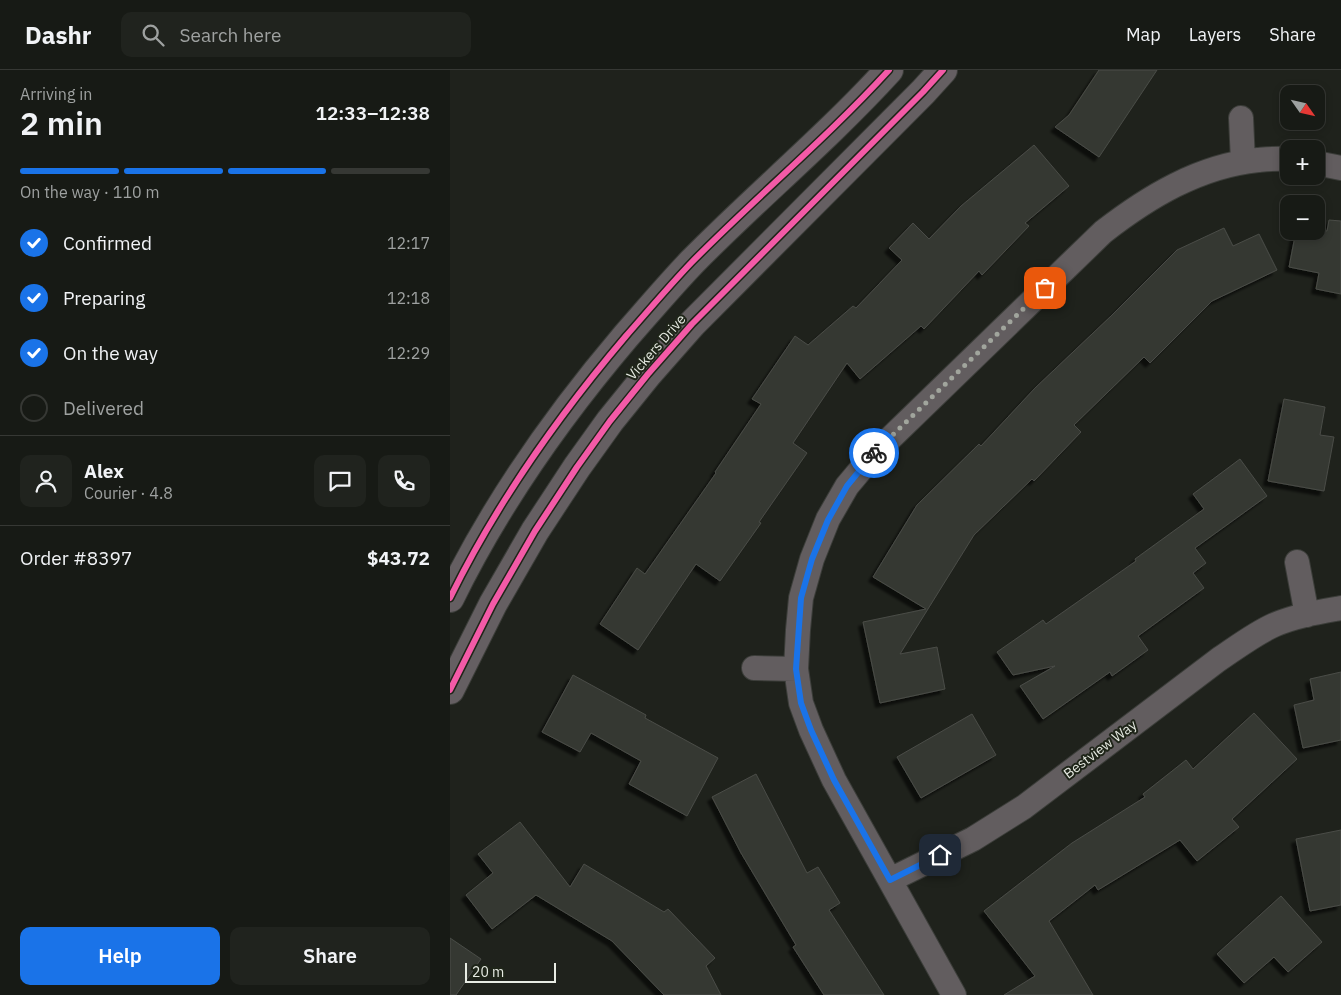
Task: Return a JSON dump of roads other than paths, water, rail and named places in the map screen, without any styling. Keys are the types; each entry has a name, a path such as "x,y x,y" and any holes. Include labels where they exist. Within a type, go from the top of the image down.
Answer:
{"main road":[{"path":"450,598 494,516 536,451 566,409 602,365 690,264 800,159 889,70"},
{"name":"Vickers Drive","path":"450,690 492,604 535,531 610,421 692,324 944,70"}],"street":[{"path":"1241,118 1243,162"},
{"path":"954,995 834,780 801,703 796,669 801,598 812,559 828,520 847,486 873,454 1103,232 1130,211 1188,179 1215,169 1243,162 1280,158"},
{"path":"1325,165 1341,168"},
{"path":"1297,562 1307,615"},
{"name":"Bestview Way","path":"890,880 973,839 1024,808 1218,660 1246,641 1275,624 1341,608"},
{"path":"754,668 796,669"}]}
